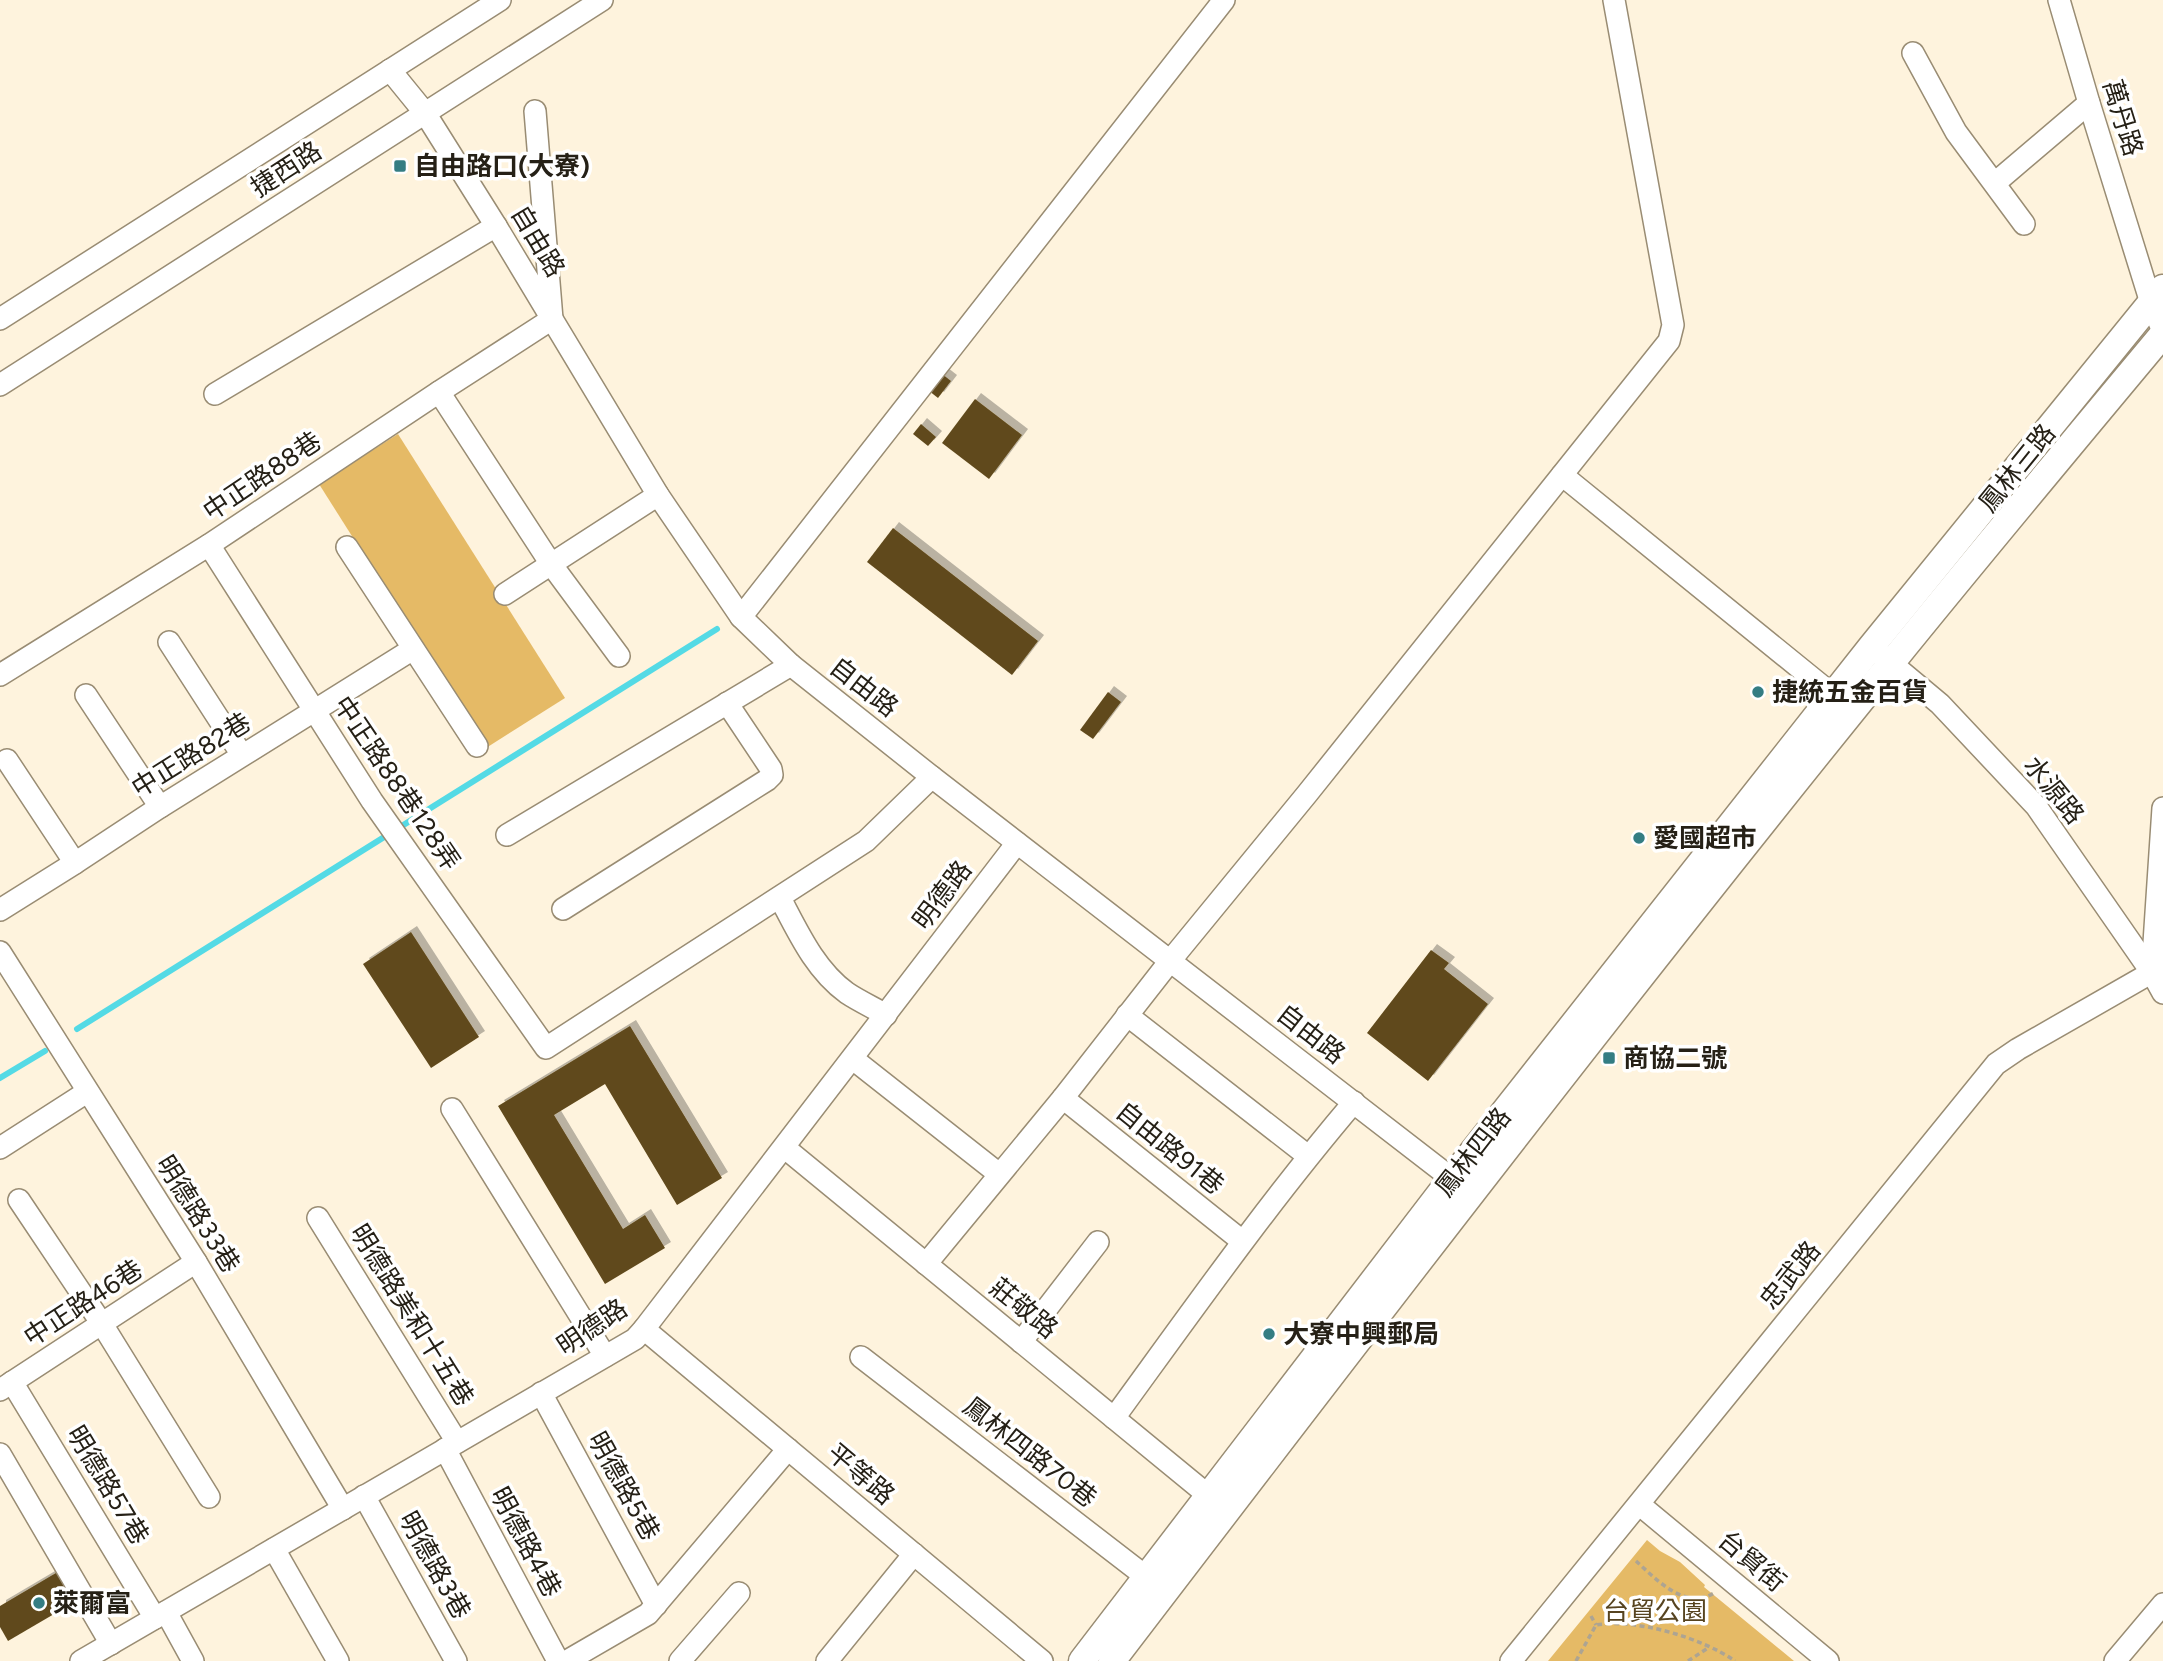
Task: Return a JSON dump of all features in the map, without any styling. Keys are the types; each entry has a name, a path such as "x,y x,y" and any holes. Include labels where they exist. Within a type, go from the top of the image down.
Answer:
{"main road":[{"name":"鳳林三路","path":"1881,655 2157,295"},
{"name":"鳳林三路","path":"1881,655 2163,333"},
{"name":"鳳林四路","path":"1082,1661 1156,1584 1833,695 1881,655"},
{"name":"鳳林四路","path":"1461,1186 1881,655"},
{"name":"鳳林四路","path":"1112,1661 1156,1584"}],"street":[{"name":"捷西路","path":"0,319 500,0"},
{"name":"捷西路","path":"0,385 602,0"},
{"path":"741,617 1224,0"},
{"path":"926,1264 1063,1098 1669,341 1673,325 1614,0"},
{"name":"萬丹路","path":"2059,0 2089,103 2157,295 2163,333"},
{"path":"1913,53 1956,132 2024,224"},
{"name":"自由路","path":"390,70 425,113 657,495 741,617 791,665 1461,1186"},
{"path":"1995,183 2089,103"},
{"path":"535,111 552,319"},
{"path":"215,394 496,226"},
{"name":"中正路88巷","path":"0,675 209,545 552,319"},
{"path":"439,392 551,564 619,656"},
{"path":"1562,475 1833,695"},
{"path":"505,594 657,495"},
{"name":"中正路88巷128弄","path":"209,545 372,800 546,1048 780,898"},
{"path":"347,547 477,746"},
{"path":"169,642 242,755"},
{"name":"中正路82巷","path":"0,909 413,649"},
{"name":"水源路","path":"1881,655 1940,704 2035,806 2157,970 2163,993"},
{"path":"507,835 791,665"},
{"path":"86,695 160,807"},
{"path":"563,909 772,775 771,769 727,703"},
{"path":"6,760 75,863"},
{"path":"886,1015 847,993 830,977 811,955 780,898 866,841 932,776"},
{"path":"2157,970 2163,808"},
{"name":"明德路","path":"81,1661 635,1339 785,1148 1017,842"},
{"name":"明德路33巷","path":"0,952 196,1262 343,1508"},
{"name":"忠武路","path":"1511,1661 1996,1064 2157,970"},
{"path":"1126,1016 1308,1156"},
{"path":"853,1059 999,1174"},
{"path":"0,1148 88,1092"},
{"name":"自由路91巷","path":"1063,1098 1242,1241"},
{"path":"1114,1418 1242,1241 1354,1102"},
{"path":"452,1109 605,1356"},
{"name":"莊敬路","path":"785,1148 1218,1503"},
{"path":"19,1200 102,1324 209,1497"},
{"name":"明德路美和十五巷","path":"318,1219 451,1446"},
{"path":"1021,1342 1098,1242"},
{"name":"中正路46巷","path":"6,1386 196,1262"},
{"name":"平等路","path":"644,1329 1042,1661"},
{"name":"鳳林四路70巷","path":"861,1357 1156,1584"},
{"name":"明德路57巷","path":"6,1386 193,1661"},
{"name":"明德路5巷","path":"541,1393 656,1605"},
{"name":"明德路4巷","path":"451,1446 558,1661"},
{"path":"567,1661 592,1655 648,1614 788,1449"},
{"path":"0,1454 111,1644"},
{"name":"明德路3巷","path":"364,1496 456,1661"},
{"name":"台貿街","path":"1640,1505 1828,1661"},
{"path":"274,1549 338,1661"},
{"path":"833,1654 914,1555"},
{"path":"680,1661 739,1593"},
{"path":"2115,1661 2163,1604"}],"path":[{"path":"1636,1561 1679,1596 1705,1598 1721,1588"},
{"path":"1591,1616 1596,1625"},
{"path":"1596,1625 1608,1623 1667,1632 1735,1661"},
{"path":"1576,1661 1596,1625"},
{"path":"1688,1661 1708,1648"}],"green space":[{"path":"398,434 565,698 486,748 319,484"},
{"name":"台貿公園","path":"1647,1540 1680,1562 1705,1585 1704,1587 1794,1661 1548,1661"}],"building":[{"path":"937,370 951,381 938,398 924,387"},
{"path":"975,399 1022,435 989,479 942,443"},
{"path":"921,424 936,437 928,446 913,434"},
{"path":"893,528 1038,641 1012,675 867,562"},
{"path":"1108,692 1121,702 1093,739 1080,730"},
{"path":"411,932 479,1037 431,1068 363,964"},
{"path":"1431,950 1449,963 1444,969 1488,1004 1428,1081 1367,1033"},
{"path":"630,1026 722,1178 677,1205 605,1084 554,1115 623,1229 645,1215 665,1248 605,1284 498,1106"},
{"name":"萊爾富","path":"61,1570 78,1600 8,1641 0,1627 0,1606"}],"waterway":[{"path":"77,1029 717,629"},
{"path":"0,1078 45,1051"}],"place":[{"name":"自由路口(大寮)","path":"400,166"},
{"name":"捷統五金百貨","path":"1758,692"},
{"name":"愛國超市","path":"1639,838"},
{"name":"商協二號","path":"1609,1058"},
{"name":"大寮中興郵局","path":"1269,1334"},
{"name":"萊爾富","path":"39,1603"}]}
